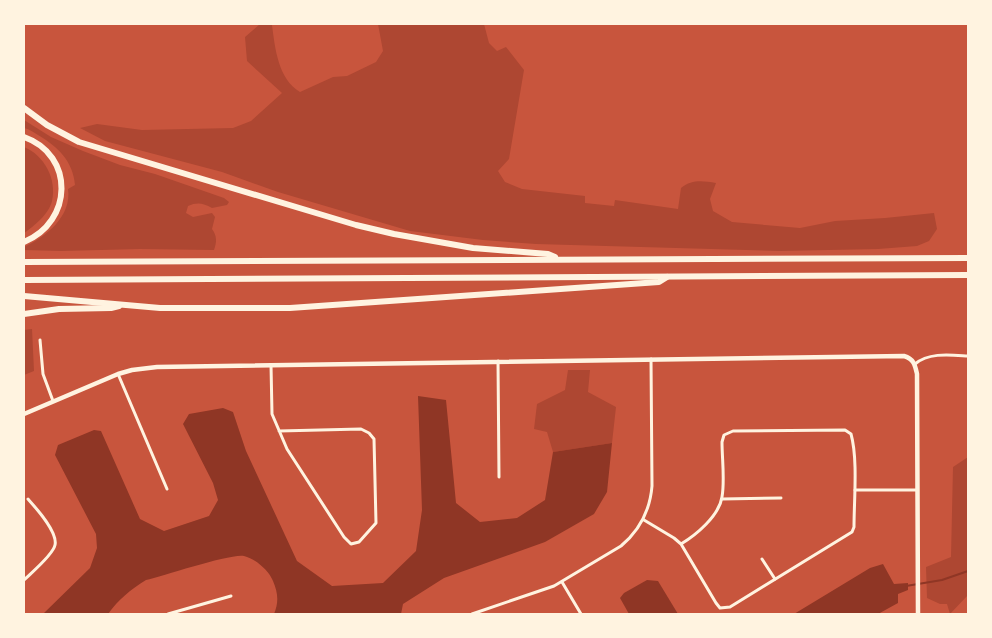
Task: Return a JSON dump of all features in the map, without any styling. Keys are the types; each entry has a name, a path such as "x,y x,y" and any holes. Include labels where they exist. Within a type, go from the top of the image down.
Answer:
{"highway":[{"path":"24,108 46,125 79,142 356,225 417,240 482,249 548,254 559,259"},
{"path":"24,136 36,142 49,153 59,172 62,186 60,202 54,217 44,230 24,242"},
{"path":"24,262 968,258"},
{"path":"24,280 968,275"},
{"path":"24,296 179,308 290,308 650,283 660,282 668,277"},
{"path":"24,314 59,309 112,308 122,305"}],"street":[{"path":"40,340 43,374 53,401"},
{"path":"24,414 118,374 157,366 899,356 908,358 915,364 917,374 918,614"},
{"path":"915,364 926,357 968,356"},
{"path":"472,614 562,582 621,546 644,520 651,498 652,486 651,359"},
{"path":"498,361 499,477"},
{"path":"271,365 272,414 279,431 287,449 344,537 351,544 359,542 376,523 374,439 369,433 361,430 279,431"},
{"path":"118,374 167,489"},
{"path":"644,520 681,544 720,608 730,607 852,532 854,527 854,490 853,442 851,434 845,430 733,431 724,435 722,442 722,499 704,526 681,544"},
{"path":"854,490 917,490"},
{"path":"722,499 781,498"},
{"path":"24,580 50,554 55,545 55,538 47,523 28,499"},
{"path":"762,559 775,579"},
{"path":"562,582 581,614"},
{"path":"168,614 231,596"}],"shaded area":[{"path":"260,24 272,25 276,53 282,71 300,92 333,77 347,76 376,62 383,51 378,24 484,24 489,43 497,51 506,47 524,70 509,159 498,171 505,182 522,189 585,196 585,203 614,206 615,200 678,209 681,188 698,181 716,183 710,199 713,211 732,222 800,228 835,221 934,213 937,229 929,241 917,246 878,249 779,251 536,244 483,240 410,231 278,192 222,172 105,141 80,128 97,124 142,130 233,128 251,121 282,93 247,61 245,37"},
{"path":"24,120 51,137 83,151 120,165 155,174 224,198 229,202 227,205 212,208 203,204 194,204 188,206 186,213 193,217 212,213 215,217 212,229 216,239 214,250 24,250 24,247 41,238 62,217 68,199 68,189 75,185 74,176 68,162 58,150 24,128"},
{"path":"24,147 38,156 43,162 51,176 53,193 48,210 24,233"},
{"path":"32,329 34,371 24,375 24,330"},
{"path":"568,370 590,370 588,392 616,407 612,443 553,452 547,432 534,429 537,404 565,390"},
{"path":"418,396 446,400 456,503 480,522 517,518 545,500 553,452 612,443 607,492 594,514 545,542 444,578 403,604 401,614 274,614 277,598 271,577 265,569 249,558 237,556 212,561 146,580 125,595 108,614 43,614 90,568 97,548 96,534 55,455 58,445 94,430 101,431 140,519 164,531 209,516 218,500 213,483 183,424 189,414 223,408 233,412 246,451 297,561 332,586 383,583 416,551 422,510"},
{"path":"968,457 968,595 950,614 947,604 940,604 927,598 926,567 951,557 953,467"},
{"path":"883,564 894,584 908,583 908,590 898,594 898,603 878,614 794,614 870,568"},
{"path":"647,580 658,581 678,614 629,614 620,598 624,593"}],"waterway":[{"path":"906,586 942,580 968,571"}]}
